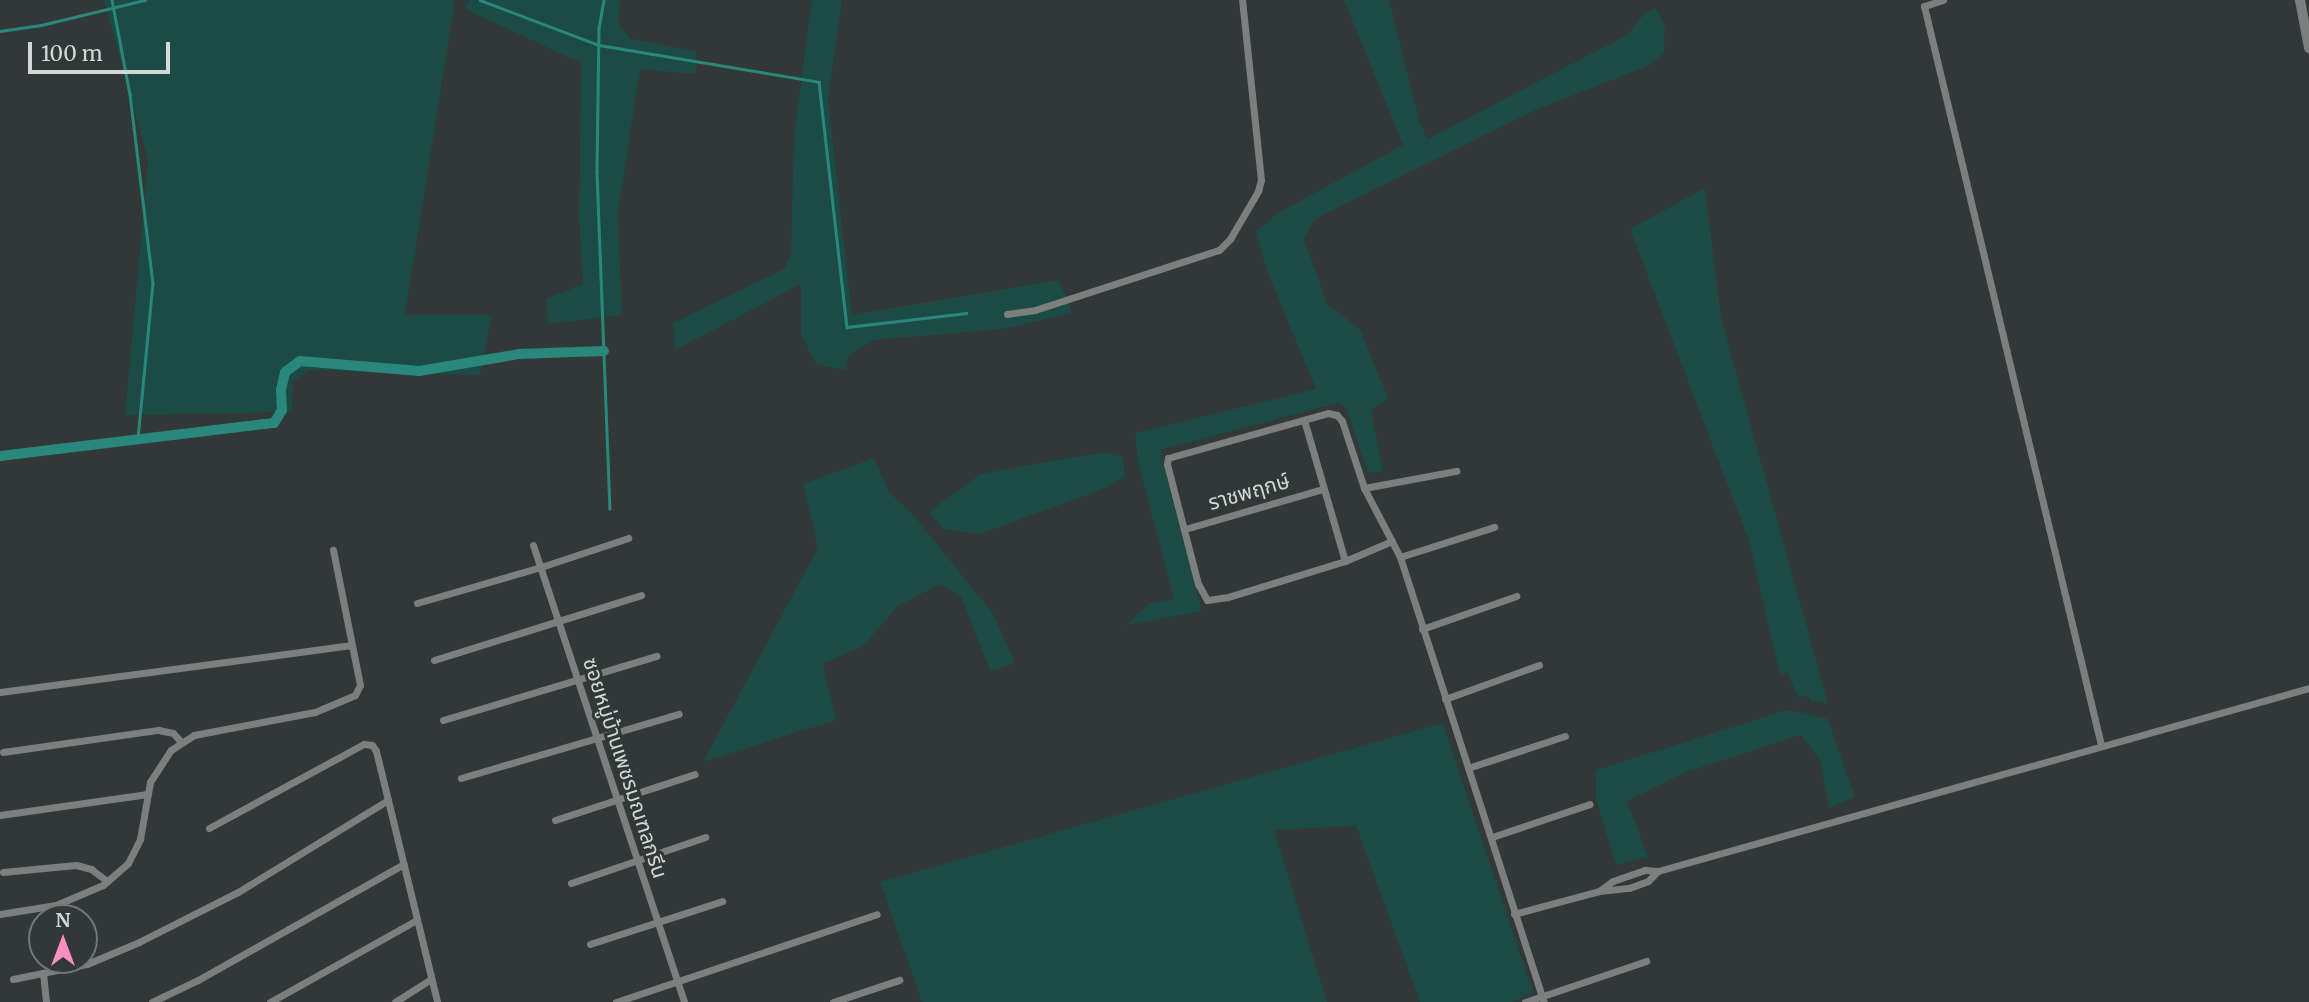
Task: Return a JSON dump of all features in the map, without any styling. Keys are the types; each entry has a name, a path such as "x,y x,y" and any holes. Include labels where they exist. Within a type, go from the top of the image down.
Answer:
{"street":[{"path":"1007,314 1035,310 1219,250 1230,239 1258,191 1261,180 1242,0"},
{"path":"1943,0 1924,6 2101,745"},
{"path":"2300,0 2309,48"},
{"path":"1392,541 1345,561 1228,597 1207,600 1198,584 1167,464 1168,458 1328,413 1337,415 1342,421 1364,488 1392,541 1400,557 1543,999"},
{"name":"ราชพฤกษ์","path":"1304,420 1345,561"},
{"path":"1364,488 1456,471"},
{"name":"ราชพฤกษ์","path":"1185,529 1323,489"},
{"path":"1400,557 1494,527"},
{"path":"416,603 541,568 628,538"},
{"name":"ซอยหมู่บ้านเพชรมณฑลกรีน","path":"533,545 684,1002"},
{"path":"0,914 56,905 107,881 128,863 140,839 150,782 171,750 194,735 315,712 355,695 360,685 333,550"},
{"path":"434,660 641,595"},
{"path":"1422,629 1516,596"},
{"path":"0,692 352,645"},
{"path":"443,720 657,656"},
{"path":"1445,699 1539,665"},
{"path":"1514,914 1599,891 1629,888 1647,881 1658,872 2309,688"},
{"path":"461,778 598,740 679,714"},
{"path":"3,752 158,730 173,733 183,743"},
{"path":"1468,768 1564,736"},
{"path":"209,828 364,744 372,745 376,751 437,1002"},
{"path":"555,820 695,774"},
{"path":"0,815 148,793"},
{"path":"98,959 139,942 238,892 388,800"},
{"path":"1492,837 1590,804"},
{"path":"571,883 705,837"},
{"path":"152,1002 404,864"},
{"path":"3,872 76,865 91,869 107,881"},
{"path":"1599,891 1613,881 1634,873 1645,870 1658,872"},
{"path":"590,944 722,901"},
{"path":"616,1002 877,914"},
{"path":"270,1002 417,920"},
{"path":"1525,1002 1543,999 1646,961"},
{"path":"13,979 38,974"},
{"path":"43,974 47,1002"},
{"path":"395,1002 431,979"},
{"path":"833,1002 899,980"}],"green space":[{"path":"104,0 455,0 405,315 492,315 480,375 309,370 293,381 292,412 125,415 148,160"},
{"path":"469,0 621,0 618,24 631,39 696,51 696,74 640,69 618,213 622,315 548,324 546,299 583,284 579,218 581,63 465,9"},
{"path":"812,0 842,0 828,99 852,315 1059,280 1072,313 1003,329 873,340 849,355 845,370 816,364 801,335 801,284 675,350 673,323 784,269 791,255 794,134"},
{"path":"1344,0 1389,0 1420,124 1428,139 1627,35 1644,14 1656,8 1665,26 1664,52 1650,65 1533,111 1315,219 1304,239 1327,304 1360,329 1388,398 1371,411 1383,472 1368,473 1346,408 1338,403 1160,450 1202,611 1126,625 1150,603 1174,599 1138,462 1135,433 1316,389 1267,271 1256,232 1278,213 1403,145"},
{"path":"1705,188 1721,318 1828,703 1811,701 1808,695 1798,698 1787,671 1780,676 1749,541 1630,229"},
{"path":"1104,452 1123,457 1125,476 1106,488 980,534 943,529 929,512 980,474"},
{"path":"874,458 889,492 915,517 993,614 1015,663 990,671 961,596 940,584 898,606 863,646 823,664 836,720 703,762 818,548 803,484"},
{"path":"1787,710 1828,719 1855,797 1829,808 1820,760 1801,735 1686,772 1627,801 1648,857 1616,865 1596,800 1596,770"},
{"path":"1443,723 1533,992 1512,1002 1420,1002 1356,826 1274,830 1327,1002 922,1002 880,882"}],"waterway":[{"path":"112,0 130,94 153,283 138,438"},
{"path":"0,31 41,25 145,0"},
{"path":"480,0 599,45 819,82 847,327 966,313"},
{"path":"604,0 599,28 597,172 610,509"},
{"path":"0,456 274,423 282,410 281,390 285,372 300,361 419,371 519,354 604,351"}]}
